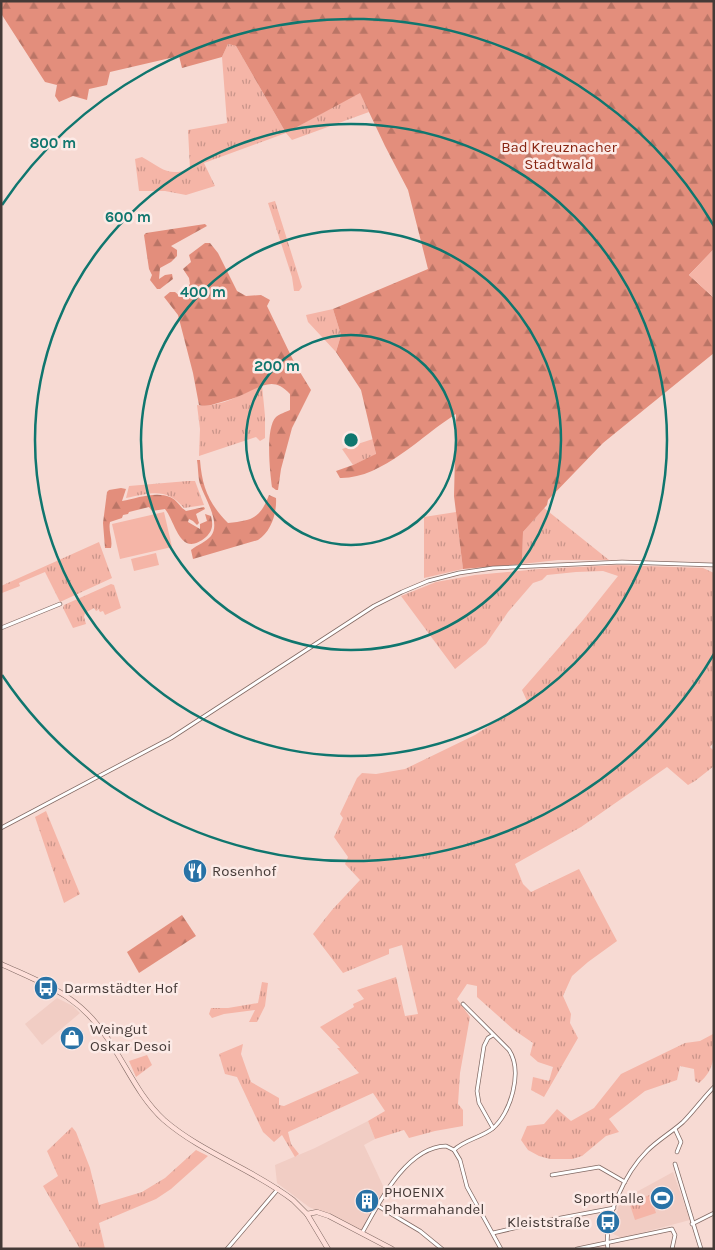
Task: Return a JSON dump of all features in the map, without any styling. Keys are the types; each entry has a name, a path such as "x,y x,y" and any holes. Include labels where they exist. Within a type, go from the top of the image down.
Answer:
{"main road":[{"path":"1,964 54,988 85,1010 107,1037 140,1093 169,1124 296,1202 312,1221 328,1249"},
{"path":"307,1214 321,1213 392,1249"},
{"path":"312,1221 314,1216 321,1213"}],"street":[{"path":"1,828 171,738 374,606 428,581 493,568 622,562 714,565"},
{"path":"1,628 60,604"},
{"path":"454,1150 458,1146 494,1128 503,1117 509,1104 516,1069 512,1054 463,1004"},
{"path":"493,1035 488,1038 484,1046 477,1091 479,1103 494,1128"},
{"path":"608,1249 607,1243 614,1208 634,1166 647,1151 675,1129 714,1087"},
{"path":"675,1129 681,1142 677,1152"},
{"path":"362,1233 401,1172 417,1157 442,1146 454,1150 460,1160 467,1187 500,1249"},
{"path":"675,1164 701,1249"},
{"path":"552,1175 599,1167 625,1182"},
{"path":"227,1249 278,1190"},
{"path":"378,1206 420,1232 442,1249"},
{"path":"493,1233 614,1208"},
{"path":"692,1224 714,1213"},
{"path":"577,1249 672,1229 675,1235 672,1249"}],"shaded area":[{"path":"57,998 73,1006 80,1013 42,1045 25,1024"},
{"path":"368,1121 375,1139 364,1145 385,1190 362,1231 309,1207 277,1183 275,1165 315,1148"},
{"path":"673,1172 690,1220 622,1238 611,1233 620,1201"}],"green space":[{"name":"Bad Kreuznacher Stadtwald","path":"1,1 714,1 714,249 689,275 714,298 714,353 603,443 548,500 547,505 523,532 522,564 463,569 454,496 456,414 386,464 356,476 340,478 336,471 376,454 361,390 336,352 341,335 333,309 428,269 408,190 360,93 286,133 236,46 228,44 222,57 182,68 179,56 110,72 107,85 89,89 87,100 73,96 59,102 55,96 57,85 45,82 2,15"},
{"path":"228,44 236,46 286,133 204,163 215,186 186,195 165,191 139,191 135,159 142,157 170,172 190,169 188,130 227,123 222,57"},
{"path":"360,92 369,112 292,140 286,133"},
{"path":"275,201 302,287 299,291 294,291 292,277 268,203"},
{"path":"205,224 207,226 171,246 177,250 177,256 160,268 159,279 165,275 172,274 173,279 160,289 157,289 150,280 152,275 149,269 144,235 146,233"},
{"path":"205,243 210,243 218,253 237,291 246,296 261,295 270,300 267,306 295,364 311,390 292,428 281,469 278,490 272,487 271,480 270,431 276,417 290,410 290,394 279,385 268,384 238,397 206,406 199,405 178,315 164,297 170,292 175,292 180,296 190,284 189,278 183,269 191,262 189,255"},
{"path":"714,249 714,298 689,275"},
{"path":"333,309 341,335 336,352 308,322 306,315"},
{"path":"262,385 265,438 260,441 256,437 199,456 200,429 197,405 204,406 221,403"},
{"path":"373,439 376,455 353,465 342,449"},
{"path":"197,460 200,460 205,487 211,502 228,523 254,517 262,509 269,495 276,498 272,522 263,537 193,559 191,550 207,540 214,530 213,516 199,480"},
{"path":"195,481 204,505 184,508 178,501 165,494 158,493 126,498 129,486"},
{"path":"121,488 126,489 122,501 146,496 165,495 172,498 186,511 204,507 205,509 196,514 199,523 197,525 189,519 188,522 200,529 200,524 207,521 205,514 211,516 211,530 206,537 197,543 190,544 185,542 180,536 165,509 152,511 149,507 129,512 123,515 122,518 110,522 111,548 105,548 103,523 107,492"},
{"path":"544,508 609,560 558,560 522,564 523,532"},
{"path":"164,512 172,547 120,559 112,524"},
{"path":"456,512 463,569 424,578 424,517"},
{"path":"99,542 112,578 60,602 45,572 19,583 20,586 2,593 1,586"},
{"path":"156,553 159,565 134,571 131,559"},
{"path":"618,565 703,568 714,573 714,742 710,747 714,751 714,766 688,785 667,767 581,827 515,864 523,884 531,892 579,869 617,941 572,976 563,996 571,1014 570,1023 578,1038 544,1097 531,1090 533,1077 549,1081 553,1067 538,1062 530,1055 533,1043 514,1030 477,997 477,986 467,984 457,999 470,1017 460,1073 458,1104 463,1110 463,1126 409,1138 404,1130 375,1139 368,1121 385,1111 373,1093 288,1132 291,1144 299,1154 295,1157 282,1135 274,1142 263,1132 237,1077 225,1074 219,1054 243,1044 241,1054 251,1082 279,1098 279,1105 284,1106 359,1073 337,1048 340,1048 320,1027 354,1007 353,1004 364,999 357,990 396,977 405,1016 418,1014 402,945 389,949 389,954 343,973 313,934 360,880 345,864 348,857 334,837 343,818 340,814 357,778 362,773 376,774 405,769 475,735 527,701 522,690 583,620 618,576 603,571 547,575 542,580 533,583 508,612 486,644 455,669 401,596 436,582 475,575 539,569"},
{"path":"111,584 114,585 121,608 105,615 97,607 98,610 96,611 94,608 85,613 86,624 73,628 63,608 64,605"},
{"path":"46,811 80,894 64,903 35,817"},
{"path":"182,915 196,936 139,973 127,952"},
{"path":"262,982 268,983 265,1006 257,1022 249,1022 255,1010 224,1014 212,1018 209,1014 211,1008 228,1008 258,1003"},
{"path":"713,1034 713,1061 708,1073 699,1083 695,1081 694,1069 680,1066 677,1080 645,1091 609,1119 619,1132 606,1136 582,1156 572,1159 550,1159 528,1150 521,1140 527,1126 544,1124 557,1109 571,1121 594,1108 621,1074 685,1043 700,1041"},
{"path":"147,1055 152,1065 136,1077 129,1061"},
{"path":"72,1127 76,1132 90,1168 99,1205 142,1192 165,1178 196,1150 208,1156 171,1189 156,1199 99,1223 105,1249 80,1249 43,1186 58,1176 47,1151"},
{"path":"650,1195 656,1213 635,1220 629,1202"}],"place":[{"name":"Rosenhof","path":"195,871"},
{"name":"Darmstädter Hof","path":"46,988"},
{"name":"Weingut Oskar Desoi","path":"72,1038"},
{"name":"Sporthalle","path":"662,1198"},
{"name":"PHOENIX Pharmahandel","path":"367,1201"},
{"name":"Kleiststraße","path":"608,1222"}]}
